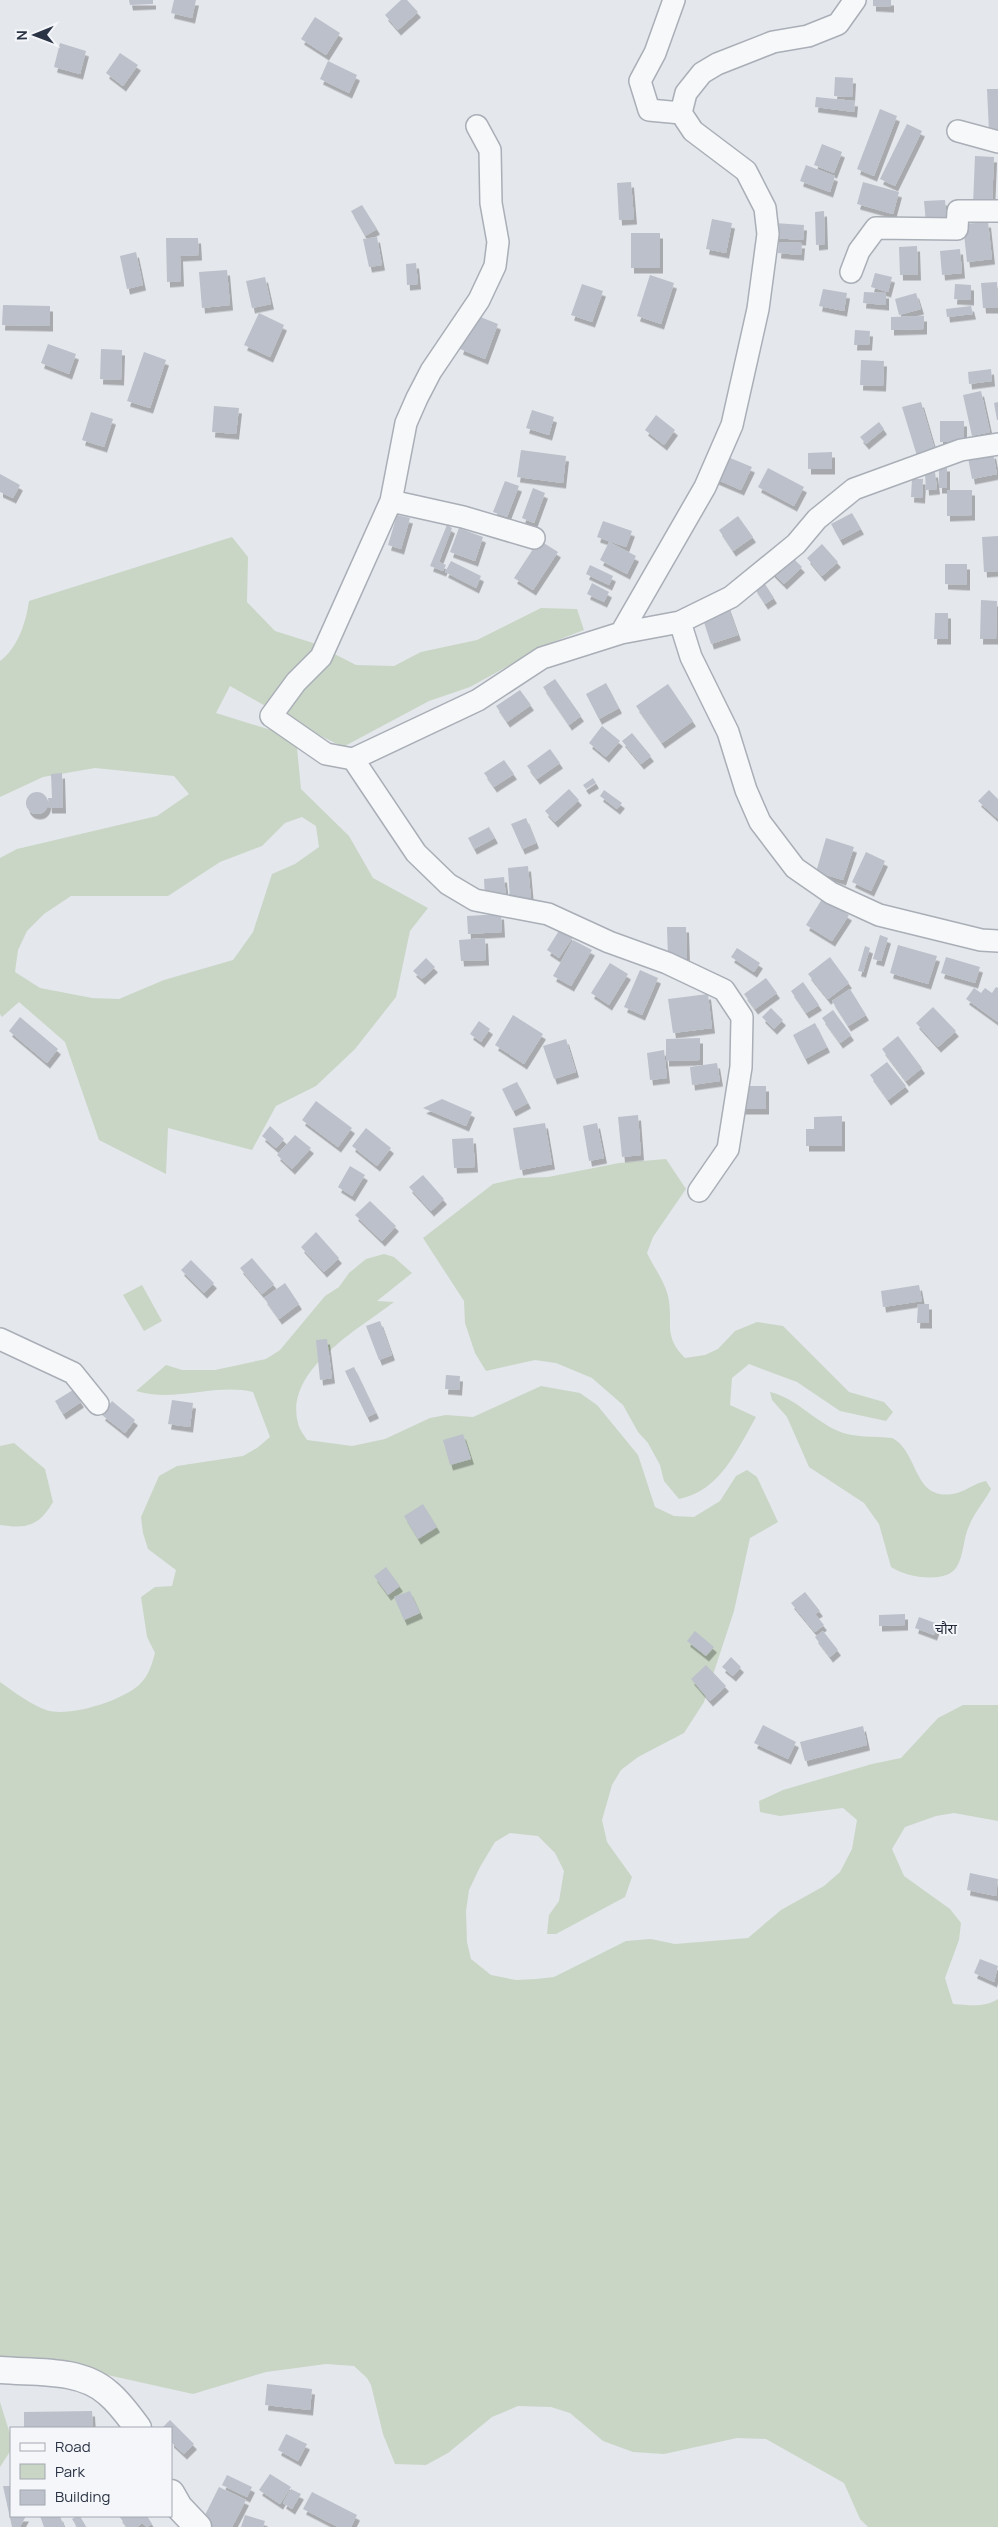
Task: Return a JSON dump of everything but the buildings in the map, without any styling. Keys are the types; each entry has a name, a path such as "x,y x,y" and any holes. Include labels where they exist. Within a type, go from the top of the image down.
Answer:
{"street":[{"path":"621,633 706,487 732,425 758,309 768,234 765,208 746,171 693,131 681,114 648,110 640,81 655,53 674,0"},
{"path":"681,114 686,93 702,73 717,64 773,42 808,36 838,24 855,0"},
{"path":"477,126 490,150 491,203 498,242 495,266 479,300 431,371 416,398 406,423 391,501 321,657 296,682 271,716 326,754 353,759 478,700 542,658 621,633 680,622 731,597 796,544 817,519 854,489 961,450 998,444"},
{"path":"958,131 998,142"},
{"path":"851,272 858,251 876,228 958,229 958,212 998,210"},
{"path":"391,501 463,517 534,538"},
{"path":"680,622 691,657 728,732 746,790 760,822 795,868 831,892 879,915 981,940 998,941"},
{"path":"353,759 416,853 448,884 475,900 548,914 609,942 667,963 724,990 742,1017 741,1067 728,1149 699,1191"},
{"path":"0,1339 73,1373 98,1404"},
{"path":"0,2370 72,2375 93,2383 108,2392 137,2427"},
{"path":"172,2495 179,2507 198,2527"}],"green space":[{"path":"232,537 248,557 247,602 275,631 313,643 356,665 394,666 421,652 477,640 541,608 577,609 584,630 548,644 470,687 429,701 343,747 297,724 230,686 216,713 287,735 297,748 301,789 349,836 373,878 428,908 410,931 396,997 355,1049 316,1086 276,1106 252,1150 168,1128 166,1174 99,1140 65,1042 19,1002 2,1017 0,1014 0,858 17,849 157,816 189,794 174,776 95,768 43,777 0,797 0,661 12,649 20,634 29,601","holes":["302,817 316,826 319,847 295,864 272,874 253,932 233,960 164,980 119,999 92,998 40,988 15,972 18,950 27,931 44,914 71,896 168,896 220,862 262,846 285,823"]},
{"path":"666,1159 686,1189 653,1237 647,1253 662,1280 668,1296 671,1335 678,1350 685,1358 705,1355 718,1349 735,1331 757,1322 783,1326 849,1392 884,1402 893,1412 886,1421 840,1411 797,1382 749,1364 732,1378 730,1405 756,1417 734,1455 716,1478 693,1495 679,1499 664,1481 660,1465 623,1405 592,1378 556,1363 535,1360 486,1371 475,1353 465,1323 464,1301 423,1238 493,1184 519,1178 548,1177 619,1163"},
{"path":"384,1254 394,1257 412,1273 377,1301 394,1302 328,1353 313,1369 302,1386 297,1404 298,1423 300,1430 307,1440 352,1446 385,1439 430,1418 446,1415 473,1417 541,1386 580,1393 597,1405 638,1455 655,1507 674,1516 694,1517 720,1501 736,1476 747,1470 757,1477 778,1522 750,1538 734,1611 704,1702 684,1733 638,1757 621,1770 612,1785 602,1820 607,1842 632,1877 625,1897 556,1934 547,1934 549,1915 559,1901 564,1871 555,1853 538,1836 510,1833 495,1842 480,1867 469,1890 466,1911 467,1942 471,1959 491,1975 516,1980 554,1977 626,1941 651,1939 675,1944 748,1938 781,1910 824,1886 840,1872 852,1849 857,1820 843,1808 780,1816 760,1812 759,1801 783,1790 872,1764 901,1758 938,1718 963,1705 998,1705 998,1821 954,1813 936,1816 905,1827 892,1849 904,1876 950,1909 961,1923 959,1940 945,1978 953,2004 982,2005 998,1999 998,2527 868,2527 860,2519 844,2483 766,2439 737,2438 664,2454 633,2452 603,2441 570,2413 551,2407 518,2406 492,2417 448,2453 426,2465 395,2464 383,2434 371,2385 367,2378 354,2366 326,2364 266,2372 193,2394 58,2364 0,2362 0,1682 22,1698 46,1710 68,1712 96,1706 122,1696 143,1681 155,1653 147,1637 141,1597 155,1587 172,1586 176,1570 148,1549 143,1533 141,1517 159,1476 177,1466 243,1456 257,1448 270,1437 253,1392 224,1390 165,1395 136,1391 166,1365 182,1370 215,1370 266,1359 280,1350 325,1296 339,1287 349,1273 366,1259"},
{"path":"142,1285 162,1321 144,1331 123,1295"},
{"path":"770,1392 788,1399 838,1431 857,1436 892,1438 908,1454 918,1475 932,1491 942,1494 957,1493 986,1481 991,1489 971,1521 961,1558 956,1568 951,1573 943,1576 925,1577 906,1574 891,1567 879,1524 864,1503 809,1467 787,1417 772,1400"},
{"path":"14,1443 45,1469 53,1502 43,1516 25,1526 0,1525 0,1446"},
{"path":"0,2402 10,2434 10,2452 0,2467"}],"district":[{"name":"चौरा","path":"946,1629"}]}
